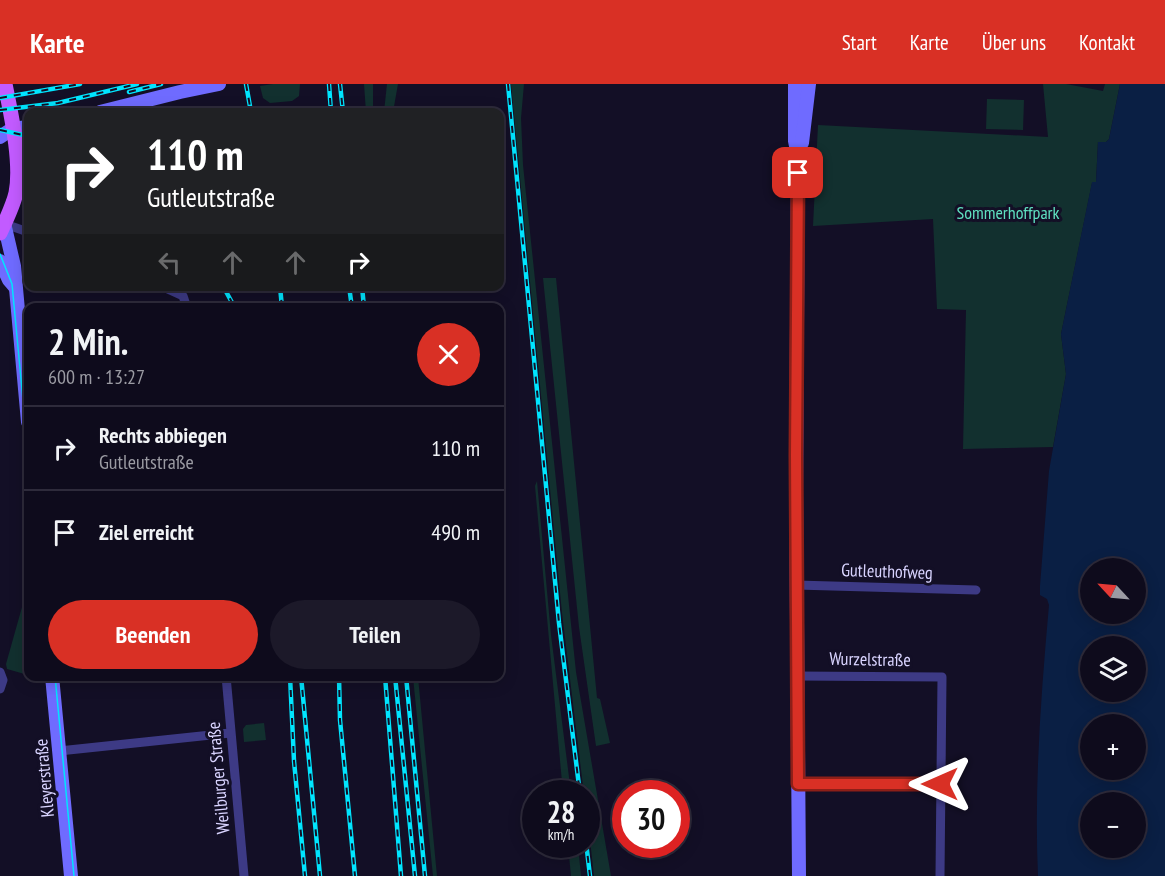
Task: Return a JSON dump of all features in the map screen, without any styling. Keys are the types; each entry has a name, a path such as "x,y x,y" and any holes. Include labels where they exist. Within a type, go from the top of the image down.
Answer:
{"main road":[{"path":"5,84 6,133 17,163"},
{"path":"117,108 219,84"},
{"path":"799,876 796,585 798,156 795,141 798,98 809,84"},
{"path":"6,133 24,128"},
{"path":"8,282 15,266 1,226 16,193 17,163 24,147"},
{"path":"0,261 8,282 24,394"},
{"name":"Kleyerstraße","path":"52,681 71,876"}],"street":[{"path":"1,226 24,231"},
{"path":"172,291 183,296 186,303"},
{"name":"Gutleuthofweg","path":"796,585 976,591"},
{"path":"0,689 3,680 1,673"},
{"name":"Wurzelstraße","path":"797,676 942,677 940,784"},
{"name":"Weilburger Straße","path":"226,681 244,876"},
{"path":"59,751 230,733"},
{"path":"798,784 940,784 940,876"}],"green space":[{"path":"300,84 299,96 292,101 270,103 263,98 260,86"},
{"path":"364,84 373,84 373,108 366,108"},
{"path":"387,84 398,84 394,108 384,108"},
{"path":"511,84 524,84 521,118 523,165 576,672 595,780 582,780 562,613"},
{"name":"Sommerhoffpark","path":"1043,84 1066,84 1103,91 1105,84 1120,84 1109,139 1106,142 1098,142 1096,182 1092,183 1061,334 1066,374 1053,447 963,449 966,310 937,309 933,219 813,226 818,125 1048,137"},
{"path":"987,99 1024,100 1023,130 986,129"},
{"path":"543,278 556,278 597,698 600,699 610,743 596,746 579,627"},
{"path":"537,481 551,635 569,780 562,780 535,486"},
{"path":"24,600 24,674 7,669 6,664"},
{"path":"413,681 418,681 437,876 433,876"},
{"path":"264,723 266,740 244,742 243,729 246,725"},
{"path":"600,812 611,876 594,876 592,858 600,858"},
{"path":"569,858 579,858 581,876 571,876"}],"water":[{"path":"1120,84 1165,84 1165,876 1038,876 1038,774 1049,605 1047,599 1040,595 1040,586 1049,471 1066,374 1061,334 1092,182 1096,182 1098,142 1106,142 1109,139"}],"tram line":[{"path":"0,254 12,284 24,411"},
{"path":"55,681 74,876"}],"railway":[{"path":"0,98 80,84"},
{"path":"0,110 58,103 137,84"},
{"path":"129,92 161,84"},
{"path":"246,84 250,108"},
{"path":"329,84 331,108"},
{"path":"340,84 343,108"},
{"path":"508,84 559,623 578,780"},
{"path":"0,130 24,135"},
{"path":"226,291 232,303"},
{"path":"280,291 282,303"},
{"path":"350,291 351,303"},
{"path":"362,291 364,303"},
{"path":"290,681 294,761 305,876"},
{"path":"301,681 320,876"},
{"path":"339,681 340,720 355,876"},
{"path":"385,681 401,876"},
{"path":"396,681 415,876"},
{"path":"406,681 425,876"},
{"path":"588,858 590,876"}],"route":[{"path":"798,173 796,585 798,784 940,784"}]}
